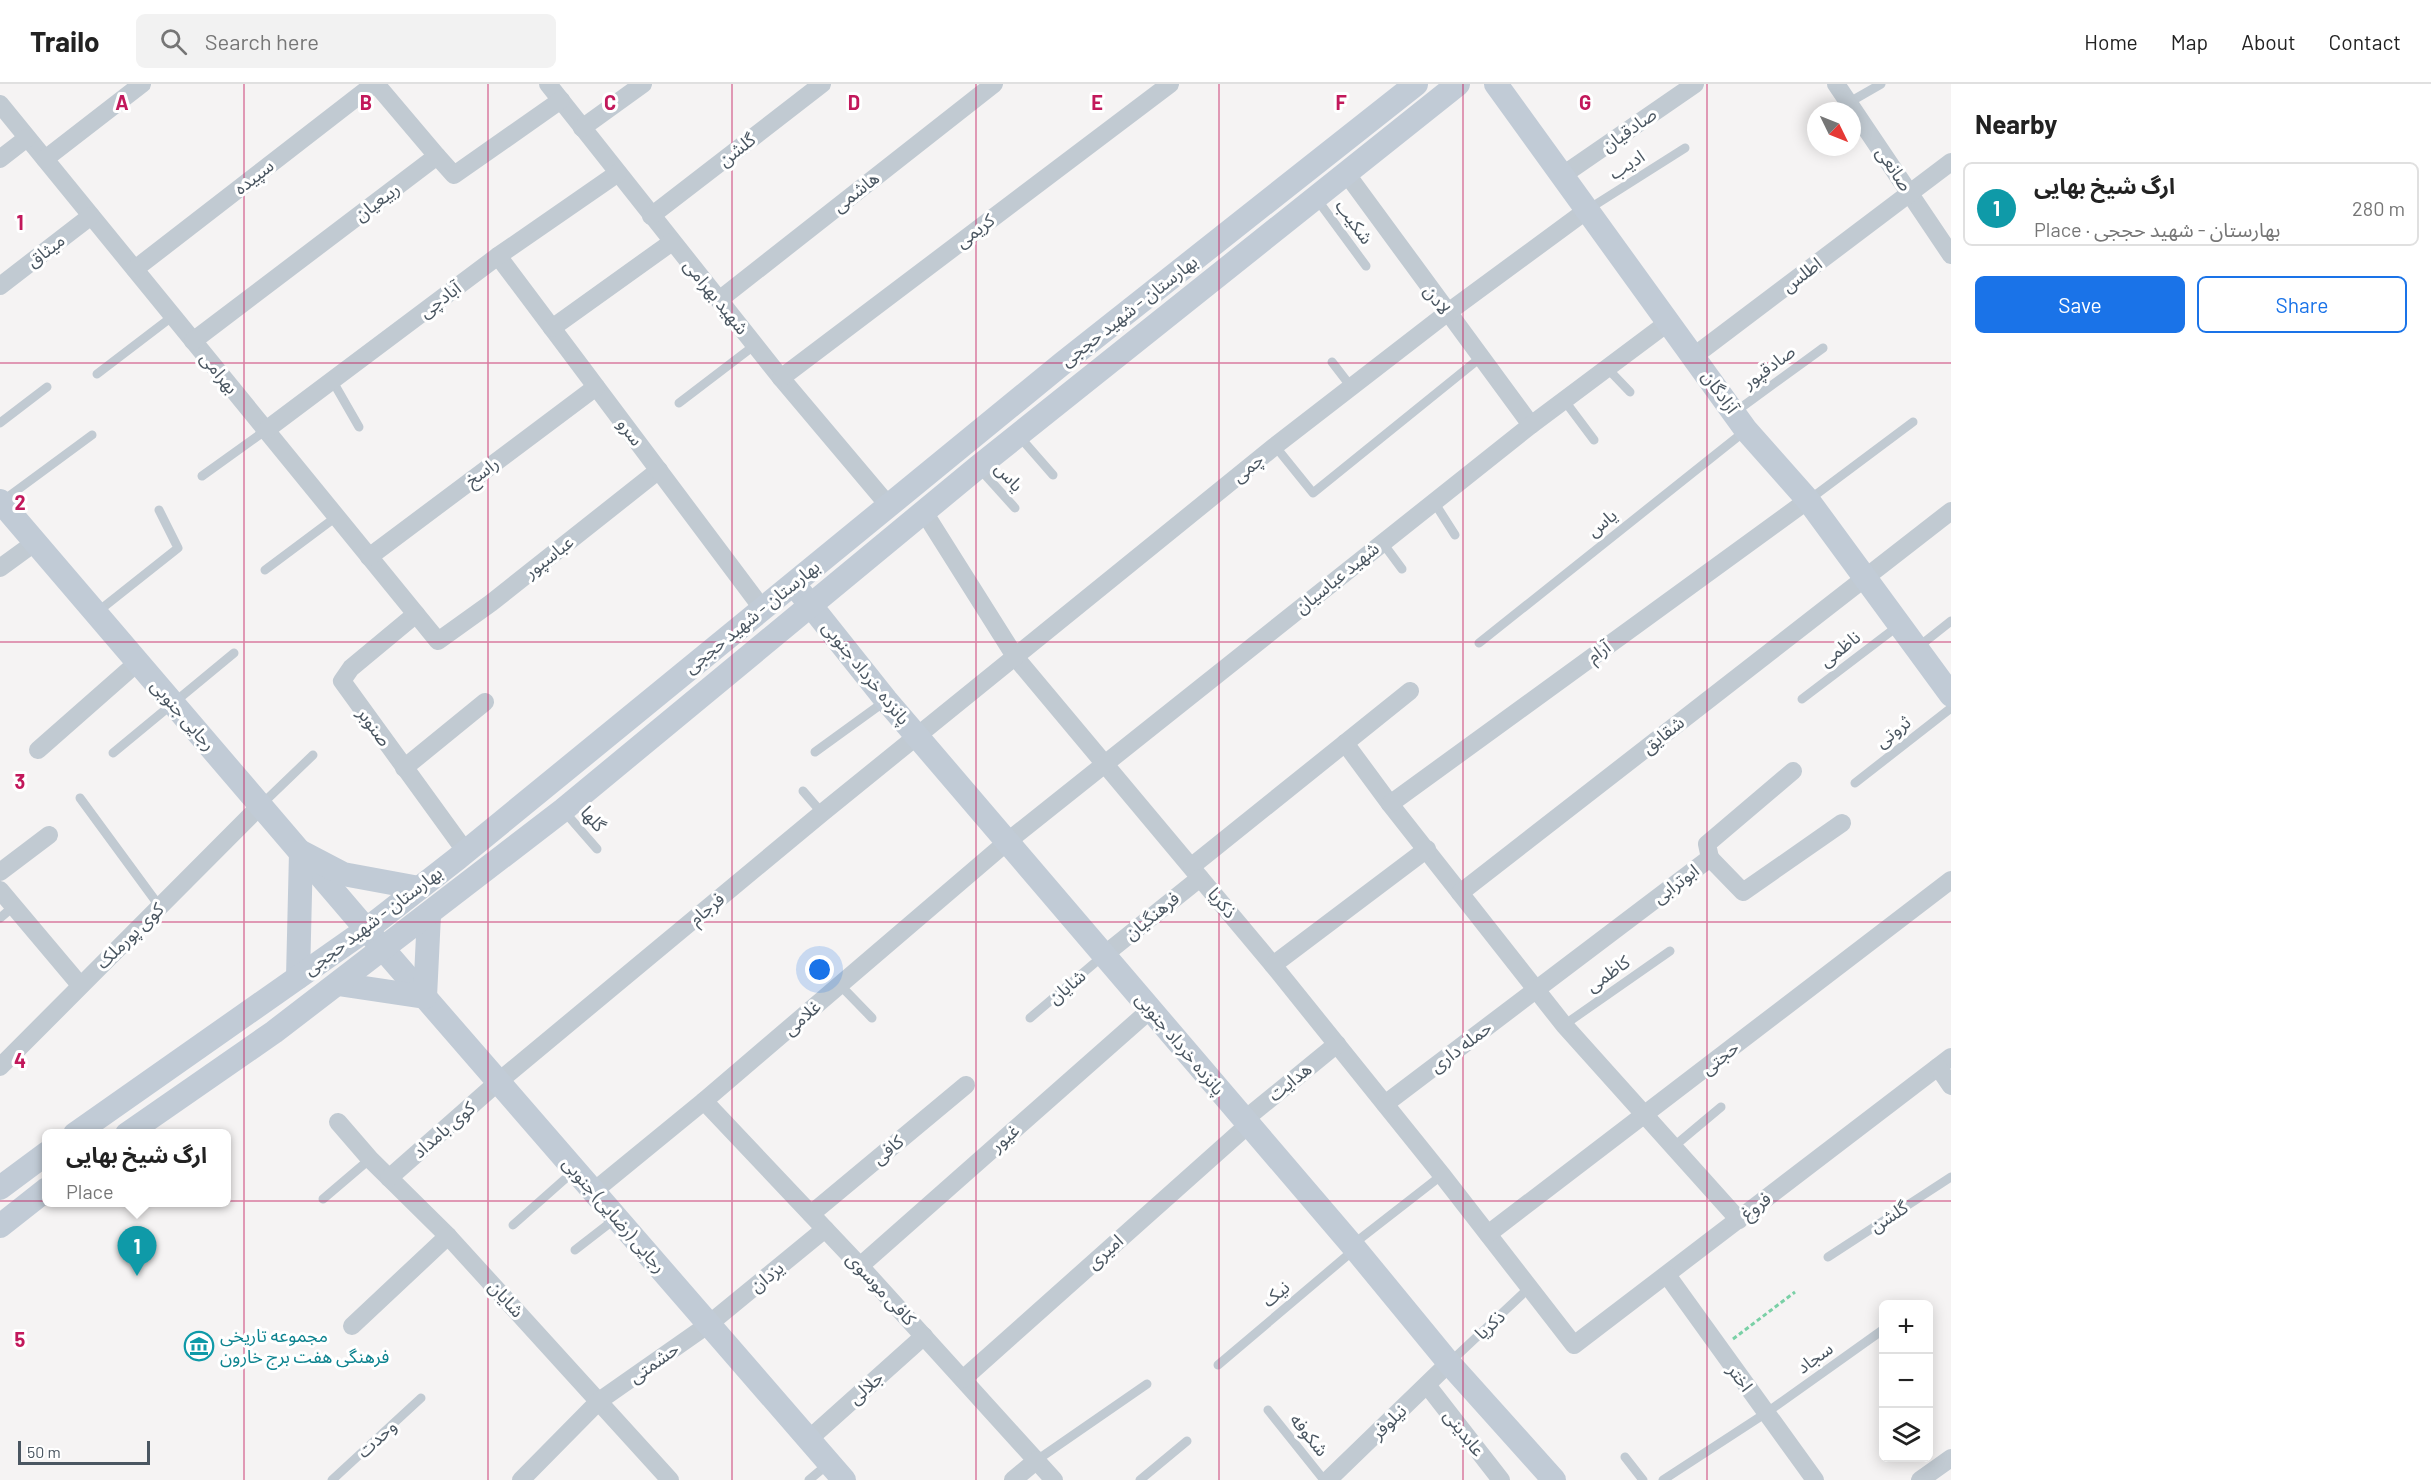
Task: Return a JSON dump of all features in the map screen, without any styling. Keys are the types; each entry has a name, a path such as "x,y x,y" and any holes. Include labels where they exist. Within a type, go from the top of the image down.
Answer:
{"main road":[{"name":"بهارستان - شهید حججی","path":"82,1129 367,929 462,855 1063,363 1416,84"},
{"name":"بهارستان - شهید حججی","path":"134,1129 274,1032 384,950 563,810 978,467 1458,84"},
{"name":"آزادگان","path":"1496,84 1670,321 1740,421 1808,500 1866,578 1898,626 1951,695"},
{"name":"رجایی جنوبی","path":"1,501 384,950"},
{"name":"پانزده خرداد جنوبی","path":"792,583 918,738 1549,1479"},
{"path":"298,977 301,852 343,874 419,888"},
{"path":"462,855 460,872 474,880"},
{"path":"338,984 425,997 429,915"},
{"name":"رجایی (رضایی) جنوبی","path":"384,950 837,1472"},
{"path":"255,1007 270,1007 275,1012 277,1024 274,1032"},
{"path":"0,1188 42,1157"},
{"path":"0,1226 42,1193"}],"street":[{"path":"45,159 142,84"},
{"path":"375,84 454,175 561,100"},
{"name":"سپیده","path":"135,269 375,84"},
{"name":"شهید بهرامی","path":"549,84 781,378 889,506"},
{"path":"582,128 643,84"},
{"name":"گلشن","path":"651,216 822,84"},
{"name":"هاشمی","path":"719,300 994,84"},
{"name":"کریمی","path":"781,378 1170,84"},
{"name":"صادقیان","path":"1563,175 1695,84"},
{"name":"صانعی","path":"1836,84 1847,102"},
{"name":"بهرامی","path":"0,104 438,641"},
{"name":"صانعی","path":"1861,122 1951,255"},
{"path":"0,159 27,138"},
{"name":"ربیعیان","path":"193,341 437,156"},
{"path":"1911,194 1951,162"},
{"name":"آبادچی","path":"266,430 498,256 618,173"},
{"name":"لادن","path":"1346,173 1531,425"},
{"name":"اطلس","path":"1694,356 1911,194"},
{"name":"چمی","path":"918,738 1275,446 1353,388 1447,313 1587,210"},
{"name":"میثاق","path":"0,286 91,216"},
{"path":"552,328 672,242"},
{"name":"سرو","path":"498,256 762,608"},
{"name":"شهید عباسیان","path":"1008,841 1382,542 1531,425 1670,321"},
{"name":"راسخ","path":"369,557 596,387"},
{"name":"عباسپور","path":"438,641 483,609 658,470"},
{"name":"آرام","path":"1390,804 1808,500"},
{"name":"شقایق","path":"1460,893 1951,511"},
{"name":"ذکریا","path":"924,512 1016,658 1196,872 1386,1104 1574,1345"},
{"path":"0,568 37,541"},
{"name":"صنوبر","path":"416,614 351,668 342,681 462,855"},
{"path":"39,750 138,662"},
{"name":"فرهنگیان","path":"1104,956 1196,872 1345,743 1410,691"},
{"path":"404,768 485,702"},
{"name":"فرجام","path":"498,1082 822,813 918,738"},
{"path":"1345,743 1390,804 1564,1025 1644,1117 1739,1220"},
{"path":"1710,858 1707,844 1793,771"},
{"name":"کوی پورملک","path":"0,1067 261,805"},
{"name":"ابوترابی","path":"1536,990 1710,858 1743,892 1842,823"},
{"path":"0,872 49,835"},
{"name":"غلامی","path":"594,1191 704,1101 1008,841"},
{"path":"1273,965 1427,849"},
{"name":"حجتی","path":"1488,1234 1644,1117 1951,880"},
{"path":"0,890 80,985"},
{"name":"حمله داری","path":"1386,1104 1536,990"},
{"name":"غیور","path":"860,1266 1150,1010"},
{"name":"هدایت","path":"1246,1123 1337,1044"},
{"path":"1944,1062 1951,1086"},
{"name":"فروغ","path":"1574,1345 1944,1062"},
{"name":"کوی بامداد","path":"389,1178 498,1082"},
{"name":"کافی","path":"811,1214 966,1085"},
{"name":"کافی موسوی","path":"704,1101 860,1266 1054,1480"},
{"name":"شایان","path":"338,1122 370,1159 448,1236 670,1480"},
{"name":"امیری","path":"963,1379 1246,1123"},
{"name":"یزدان","path":"709,1324 825,1229"},
{"path":"352,1326 448,1236"},
{"name":"اختر","path":"1667,1275 1815,1480"},
{"name":"حشمتی","path":"521,1480 599,1401 709,1324"},
{"name":"جلالی","path":"809,1439 924,1336"},
{"name":"نیلوفر","path":"1326,1480 1449,1363"},
{"name":"عابدینی","path":"1427,1385 1501,1480"},
{"path":"1920,1480 1951,1458"},
{"path":"1013,1480 1037,1460"}],"lane":[{"path":"1850,102 1881,84"},
{"name":"ادیب","path":"1587,210 1685,148"},
{"name":"شکیب","path":"1316,198 1366,266"},
{"path":"97,374 173,316"},
{"path":"679,402 755,345"},
{"name":"صادقپور","path":"1740,421 1823,348"},
{"path":"1275,446 1313,493 1480,358"},
{"path":"1332,362 1353,388"},
{"path":"1607,368 1630,392"},
{"path":"332,380 359,427"},
{"path":"0,423 47,387"},
{"path":"1564,400 1594,440"},
{"name":"یاس","path":"1479,643 1740,421"},
{"path":"1808,500 1913,422"},
{"path":"202,476 266,430"},
{"path":"1,501 93,435"},
{"path":"1018,435 1053,475"},
{"name":"یاس","path":"978,467 1015,508"},
{"path":"1434,502 1455,535"},
{"path":"96,613 178,548 159,510"},
{"path":"265,570 336,517"},
{"path":"1382,542 1402,569"},
{"path":"1917,648 1951,621"},
{"name":"ناظمی","path":"1802,699 1898,626"},
{"path":"112,753 234,653"},
{"path":"815,752 886,700"},
{"name":"ثروتی","path":"1855,783 1951,708"},
{"path":"261,805 313,755"},
{"path":"802,791 822,813"},
{"path":"80,798 160,907"},
{"name":"گلها","path":"563,810 597,849"},
{"path":"0,918 14,906"},
{"name":"کاظمی","path":"1564,1025 1670,951"},
{"name":"شایان","path":"1030,1018 1104,956"},
{"path":"840,985 872,1018"},
{"path":"1672,1148 1721,1107"},
{"path":"323,1198 370,1159"},
{"path":"513,1225 575,1170"},
{"name":"نیک","path":"1218,1365 1353,1247 1442,1175"},
{"name":"گلشن","path":"1828,1257 1951,1177"},
{"path":"575,1250 616,1218"},
{"name":"ذکریا","path":"1449,1363 1530,1287"},
{"name":"سجاد","path":"1663,1480 1766,1413 1879,1333"},
{"path":"1037,1460 1147,1384"},
{"name":"وحدت","path":"332,1480 421,1398"},
{"name":"شکوفه","path":"1268,1410 1326,1480"},
{"path":"1140,1480 1187,1441"},
{"path":"1624,1457 1643,1480"},
{"path":"809,1480 837,1472"}],"path":[{"path":"1720,1349 1796,1292"}],"place":[{"name":"ارگ شیخ بهایی","path":"137,1276"},
{"name":"مجموعه تاریخی فرهنگی هفت برج خارون","path":"199,1346"}]}
